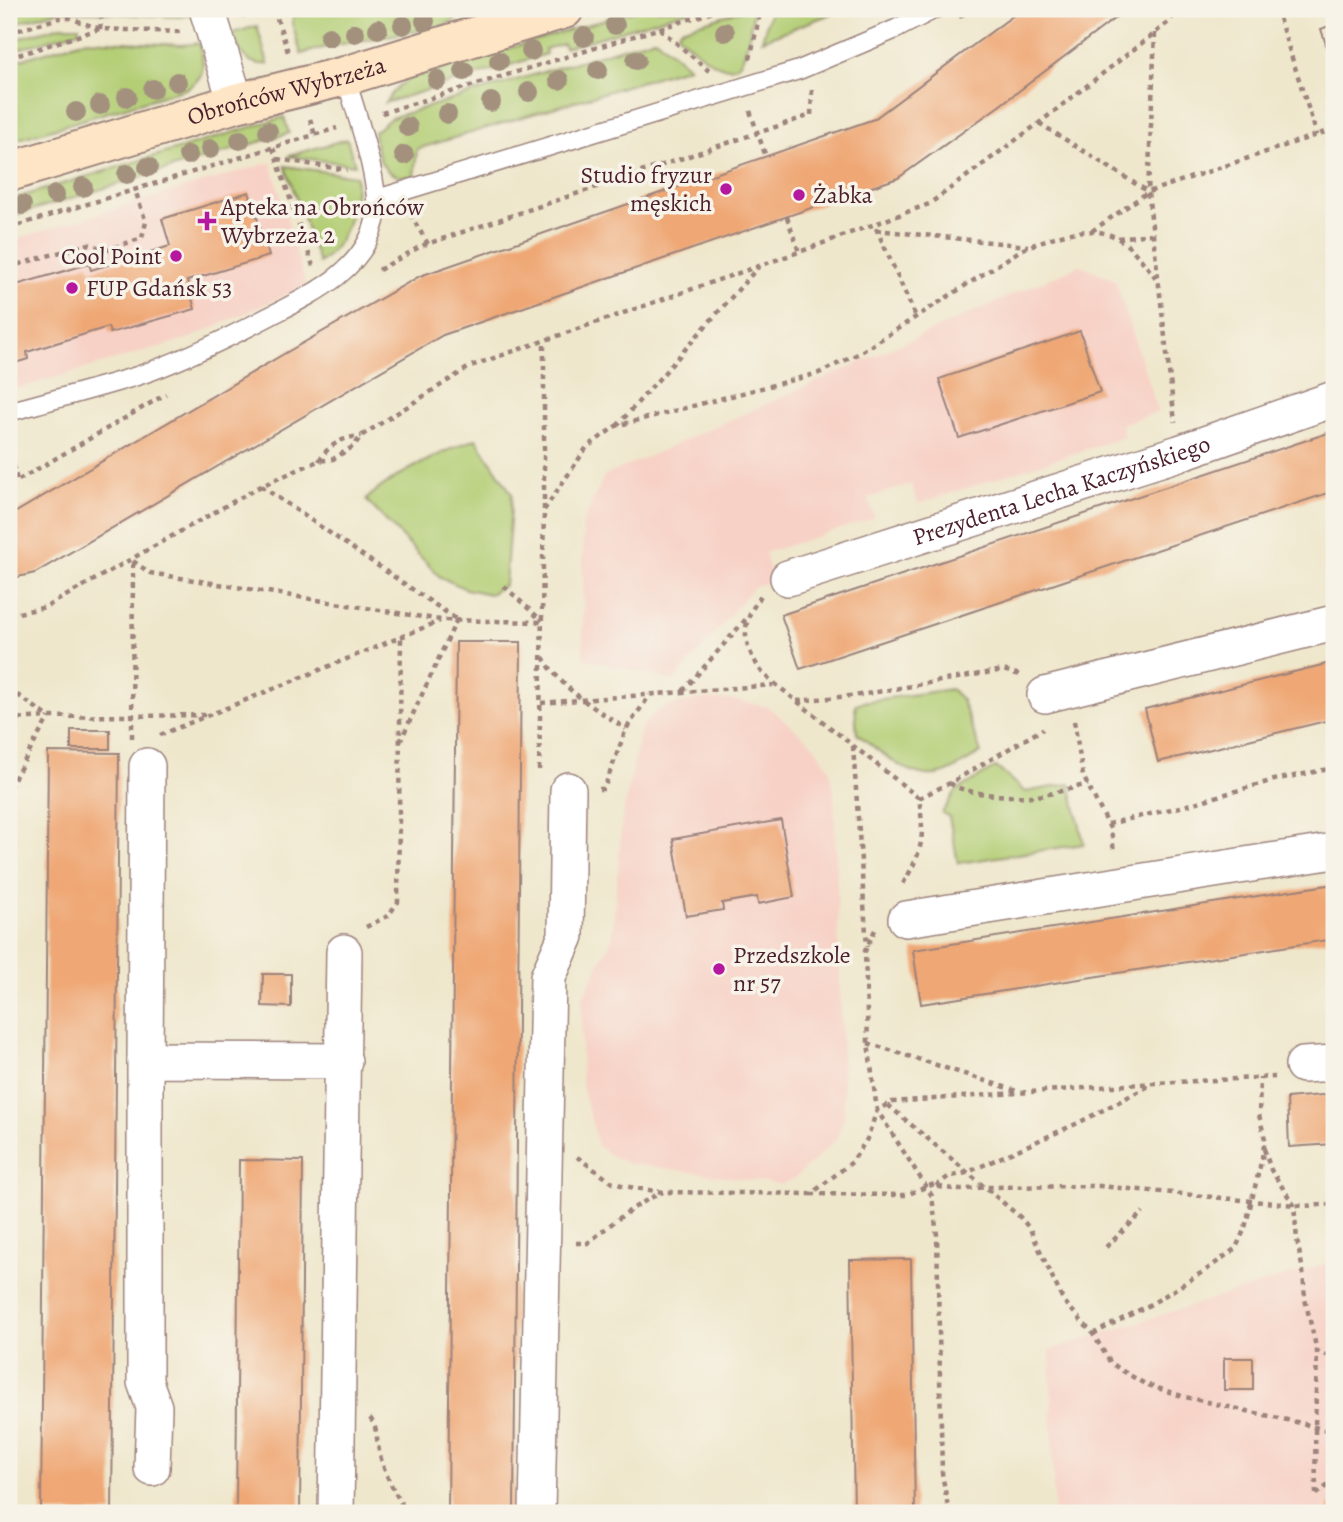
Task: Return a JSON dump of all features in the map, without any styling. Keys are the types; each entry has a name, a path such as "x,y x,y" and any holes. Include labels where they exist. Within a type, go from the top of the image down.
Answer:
{"main road":[{"name":"Obrońców Wybrzeża","path":"9,172 236,103 345,75 564,9"}],"street":[{"path":"196,20 236,103"},
{"name":"Prezydenta Lecha Kaczyńskiego","path":"788,578 1179,453 1334,399"},
{"path":"1063,699 1334,624"},
{"path":"145,750 145,1382 154,1407 152,1468"},
{"path":"537,1513 548,977 566,936 568,790"},
{"path":"894,912 1118,885 1334,851"},
{"path":"336,1513 344,953"},
{"path":"145,1060 344,1061"}],"lane":[{"path":"377,199 799,70 896,29 935,9"},
{"path":"9,412 139,375 214,345 317,291 355,260 367,241 375,220 377,199 345,75"}],"path":[{"path":"100,29 102,15 110,9"},
{"path":"748,70 761,9"},
{"path":"952,21 975,9"},
{"path":"9,615 47,607 133,561 261,486 318,461 333,459 354,446 361,436 471,366 929,204 1170,21 1177,9"},
{"path":"1276,9 1317,135"},
{"path":"9,33 59,18 70,18 100,29"},
{"path":"9,58 100,29 196,20"},
{"path":"660,29 719,79"},
{"path":"1156,32 1148,192 1156,278 1179,453"},
{"path":"378,271 428,244 811,115 812,81"},
{"path":"741,88 766,157"},
{"path":"1039,123 1148,192"},
{"path":"1092,231 1148,192 1334,129"},
{"path":"273,148 313,266"},
{"path":"277,159 372,174"},
{"path":"9,267 89,244 106,250 142,238 146,222 135,190"},
{"path":"402,190 411,218 428,244"},
{"path":"787,218 799,252"},
{"path":"873,224 916,317"},
{"path":"876,230 1028,246"},
{"path":"616,426 819,373 858,354 1028,246 1048,238 1092,231 1118,238 1152,234"},
{"path":"1118,238 1156,278"},
{"path":"544,510 587,447 616,426 761,265"},
{"path":"544,341 539,789 604,789 626,729 650,695"},
{"path":"9,483 17,481 170,392"},
{"path":"318,461 325,450 348,437 361,436"},
{"path":"9,445 17,481"},
{"path":"261,486 457,619"},
{"path":"133,561 132,716 145,750 208,715 441,621 457,619 542,622"},
{"path":"133,561 150,573 441,621"},
{"path":"682,692 747,617 760,597 788,578"},
{"path":"503,586 542,622"},
{"path":"747,617 747,645 754,660 774,685 919,798 923,828 921,846 894,912 867,948"},
{"path":"399,744 457,619"},
{"path":"344,953 363,928 388,916 398,902 401,637"},
{"path":"542,655 562,683 626,729"},
{"path":"796,701 860,695 1003,670 1063,699 1083,776 1111,830 1118,885"},
{"path":"541,703 774,685"},
{"path":"9,689 49,717"},
{"path":"919,798 950,783 1063,699"},
{"path":"9,719 208,715"},
{"path":"9,788 49,717"},
{"path":"853,745 867,948 868,1043 877,1110 932,1196 937,1235 942,1473 949,1513"},
{"path":"1108,824 1184,806 1274,779 1334,768"},
{"path":"950,783 959,790 1023,797 1088,784"},
{"path":"868,1043 1024,1093"},
{"path":"811,1194 852,1162 867,1139 877,1110 892,1102 1263,1078 1259,1115 1265,1139 1264,1148 1245,1228 1236,1248 1153,1303 1093,1334"},
{"path":"936,1186 948,1177 966,1173 1078,1123 1155,1083"},
{"path":"888,1105 1020,1217 1030,1230 1063,1300 1093,1334 1110,1362 1145,1384 1334,1433"},
{"path":"545,1124 578,1157 613,1182 664,1192 906,1195 934,1184 960,1190 986,1187 1100,1186 1294,1205 1334,1204"},
{"path":"1264,1148 1271,1170 1294,1205 1305,1299 1317,1351 1316,1494 1334,1481"},
{"path":"542,1243 588,1243 640,1203 664,1192"},
{"path":"1106,1247 1143,1212"},
{"path":"1317,1351 1334,1358"},
{"path":"376,1425 379,1450 388,1479 407,1513"}],"shaded area":[{"path":"271,162 306,286 190,338 9,391 9,241"},
{"path":"1080,265 1115,280 1158,412 1121,424 1124,437 918,504 911,484 868,498 874,518 765,553 773,581 754,587 674,681 583,658 583,523 604,476"},
{"name":"Przedszkole nr 57","path":"699,699 733,700 768,707 811,742 829,767 834,789 844,1115 837,1139 794,1179 781,1184 626,1163 598,1146 581,1082 582,999 612,939 622,820 641,728 665,707"},
{"path":"1334,1261 1334,1513 1054,1513 1050,1350"}],"green space":[{"path":"9,9 190,9 193,15 178,17 62,10 9,25"},
{"path":"314,9 463,9 455,20 440,27 330,46 301,54 292,23 293,17"},
{"path":"639,9 693,9 565,48 563,44 545,49 546,54 385,103 398,86 414,77"},
{"path":"752,9 753,13 747,47 737,65 730,68 701,55 679,36 681,29"},
{"path":"771,9 844,9 762,40"},
{"path":"61,26 79,26 79,31 9,52 9,41"},
{"path":"257,26 268,64 248,60 233,33"},
{"path":"655,38 689,67 417,149 414,176 395,175 383,166 374,132 391,118"},
{"path":"86,40 181,45 199,43 203,64 201,75 185,89 9,142 9,63"},
{"path":"284,117 289,133 9,217 9,200"},
{"path":"347,139 355,165 288,156"},
{"path":"285,166 356,176 348,224 336,246 319,263"},
{"path":"476,439 512,494 505,585 490,594 466,589 440,577 366,500 403,473"},
{"path":"951,689 962,700 981,753 951,770 929,775 906,769 857,734 855,705"},
{"path":"996,767 1025,792 1070,784 1084,844 958,863 949,817 942,813 956,791"}],"building":[{"path":"1022,9 1127,9 898,178 443,335 35,573 9,579 9,513 16,512 420,276 874,119"},
{"path":"1334,24 1334,69 1321,29"},
{"path":"249,192 269,256 187,281 195,309 110,333 108,327 27,352 28,359 9,365 9,287 89,264 91,270 170,246 162,219"},
{"path":"1080,331 1100,392 959,438 939,379"},
{"path":"1334,431 1334,491 800,669 781,615"},
{"path":"456,642 521,642 514,1513 448,1513"},
{"path":"1334,662 1334,719 1158,762 1145,709"},
{"path":"71,730 110,730 110,749 71,749"},
{"path":"48,752 119,753 112,1513 41,1513"},
{"path":"781,820 794,897 758,904 757,897 722,903 723,910 686,916 673,839"},
{"path":"1334,884 1334,939 921,1004 913,950"},
{"path":"263,974 291,974 291,1007 262,1006"},
{"path":"1334,1094 1334,1144 1289,1147 1287,1098"},
{"path":"239,1160 303,1161 300,1513 236,1513"},
{"path":"911,1259 915,1513 854,1513 850,1260"},
{"path":"1224,1358 1253,1358 1253,1390 1224,1390"},
{"path":"1329,1504 1334,1504 1334,1513 1329,1513"}],"place":[{"name":"Studio fryzur męskich","path":"726,189"},
{"name":"Żabka","path":"799,195"},
{"name":"Apteka na Obrońców Wybrzeża 2","path":"207,221"},
{"name":"Cool Point","path":"176,256"},
{"name":"FUP Gdańsk 53","path":"72,288"},
{"name":"Przedszkole nr 57","path":"719,969"}]}
